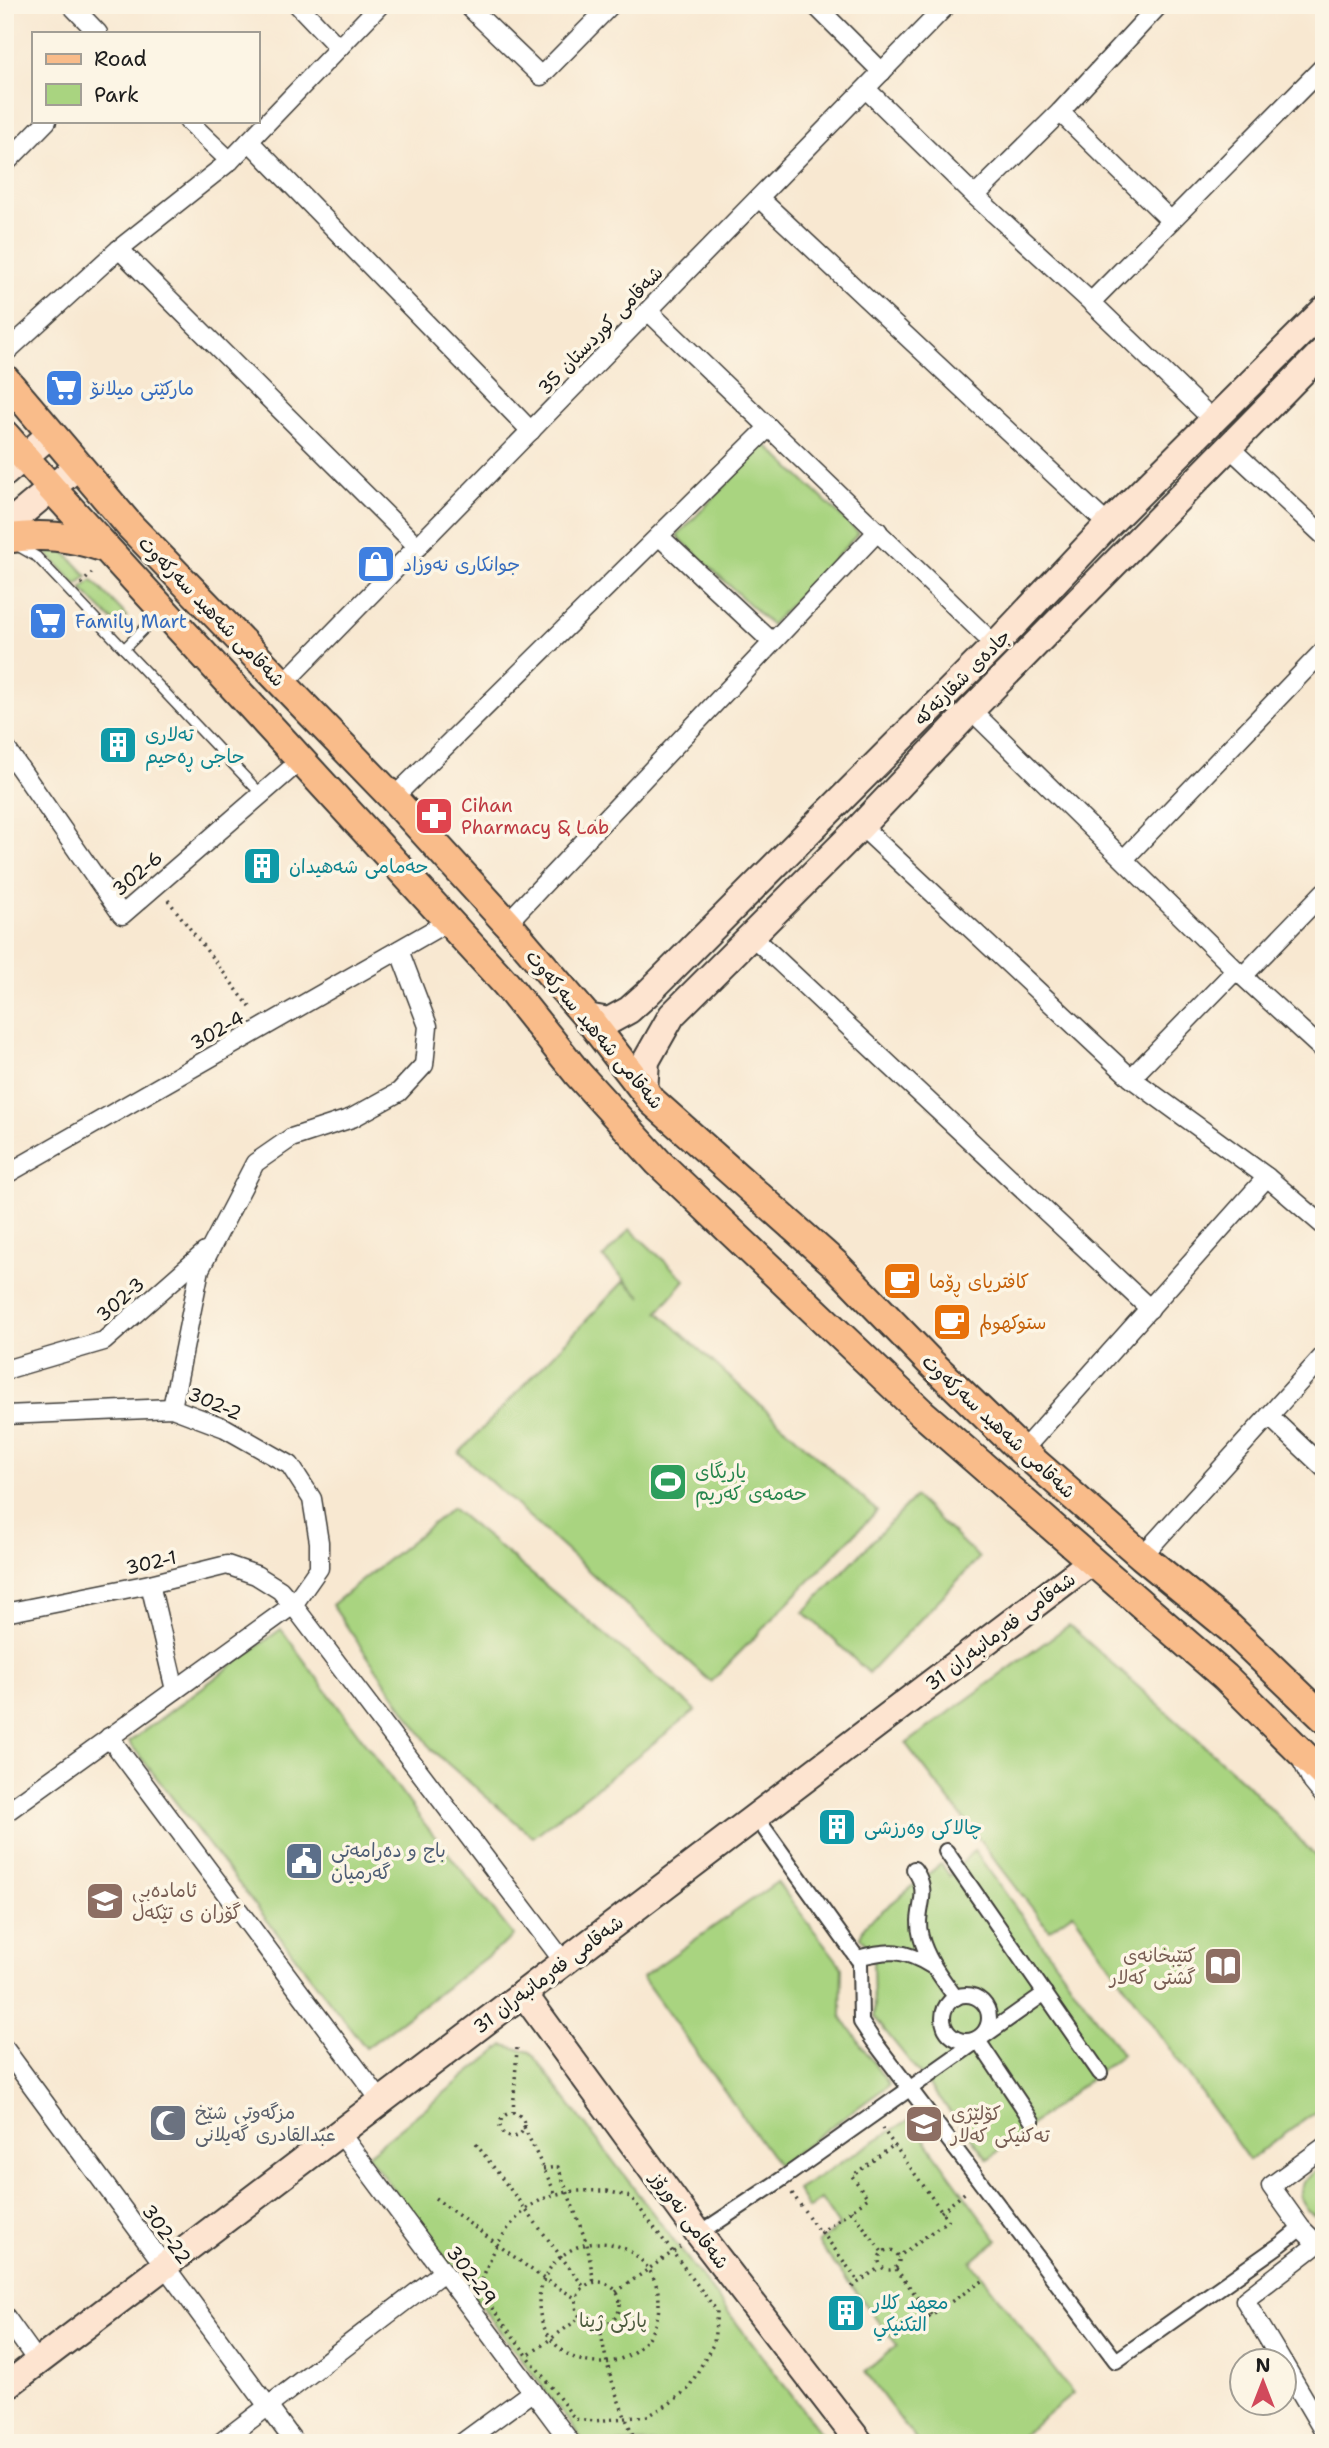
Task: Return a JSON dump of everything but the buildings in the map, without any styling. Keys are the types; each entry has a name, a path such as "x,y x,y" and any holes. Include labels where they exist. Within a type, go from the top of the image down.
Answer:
{"main road":[{"name":"جادەی شقارتەکە","path":"587,1017 609,1021 629,1010 648,993 995,645 1108,525 1324,310"},
{"name":"جادەی شقارتەکە","path":"644,1092 646,1061 672,1015 861,826 971,710 1324,351"},
{"name":"شەقامی شەهید سەرکەوت","path":"5,379 130,526 393,798 507,923 587,1017 644,1092 835,1264 930,1362 1022,1451 1142,1556 1230,1628 1324,1718"},
{"path":"15,465 51,434"},
{"name":"شەقامی شەهید سەرکەوت","path":"5,435 15,465 52,489 506,984 578,1074 658,1162 922,1413 1167,1624 1324,1775"},
{"path":"5,527 78,466"},
{"path":"5,539 31,534 58,535 107,549"},
{"path":"648,993 672,1015"},
{"name":"شەقامی فەرمانبەران 31","path":"5,2387 1091,1561"},
{"name":"شەقامی نەورۆز","path":"523,1993 699,2234 857,2442"}],"street":[{"path":"71,5 97,32"},
{"path":"298,5 339,48"},
{"path":"5,353 119,249 230,161 380,5"},
{"path":"467,5 541,76 611,5"},
{"path":"815,5 882,72"},
{"name":"شەقامی کوردستان 35","path":"283,684 947,5"},
{"path":"975,196 1060,112 1159,5"},
{"path":"1091,302 1324,66"},
{"path":"866,89 975,196 1091,302 1213,420"},
{"path":"1060,112 1171,221"},
{"path":"5,164 46,122"},
{"path":"189,122 230,161"},
{"path":"249,141 531,430"},
{"path":"759,198 1108,525"},
{"path":"119,249 418,547"},
{"path":"648,311 995,645"},
{"path":"393,798 769,427"},
{"path":"1229,447 1324,536"},
{"path":"507,923 878,531"},
{"path":"659,536 772,642"},
{"path":"1124,859 1324,650"},
{"path":"971,710 1240,973 1324,1051"},
{"name":"302-6","path":"5,747 122,915 301,760"},
{"path":"861,826 1131,1078 1267,1177 1324,1226"},
{"path":"1131,1078 1324,892"},
{"name":"302-4","path":"5,1175 449,921"},
{"path":"752,936 1150,1309"},
{"path":"172,1408 200,1269 255,1163 291,1138 352,1118 399,1092 424,1065 428,1026 399,950"},
{"path":"1022,1451 1267,1177"},
{"name":"302-3","path":"5,1370 104,1341 210,1248"},
{"path":"1142,1556 1324,1355"},
{"name":"302-2","path":"5,1415 172,1408 225,1428 290,1465 312,1499 319,1542 319,1568 293,1605"},
{"path":"1269,1416 1324,1468"},
{"name":"302-1","path":"5,1613 150,1584 227,1565 256,1574 280,1590 293,1605 564,1962"},
{"path":"150,1584 175,1690"},
{"path":"5,1813 293,1605"},
{"path":"109,1737 381,2101"},
{"path":"756,1816 860,1962 861,2022 1116,2361 1301,2228"},
{"path":"946,1851 1100,2073"},
{"path":"914,1869 923,1881 923,1899 918,1919 920,1936 934,1967 956,1998"},
{"path":"857,1958 879,1952 901,1951 934,1967"},
{"path":"699,2234 782,2179 1045,1993"},
{"path":"973,1996 987,2008 988,2025 986,2031 977,2039 956,2039 946,2029 946,2008 956,1998 973,1996"},
{"path":"977,2039 1032,2122"},
{"name":"302-22","path":"5,2049 295,2443"},
{"name":"302-29","path":"340,2133 443,2272 520,2361 533,2391 571,2443"},
{"path":"1272,2346 1245,2300 1321,2241 1301,2228 1271,2186 1324,2147"},
{"path":"220,2443 443,2272"},
{"path":"5,2316 38,2362"},
{"path":"1298,2389 1324,2432"},
{"path":"462,2443 533,2391"}],"lane":[{"path":"5,539 37,557 261,794"},
{"path":"124,649 163,610"},
{"path":"1282,1732 1309,1785 1324,1803"}],"path":[{"path":"156,885 265,1027"},
{"path":"513,2113 517,2048"},
{"path":"513,2113 502,2118 502,2132 512,2137 520,2134 524,2127"},
{"path":"513,2113 522,2119 556,2195"},
{"path":"873,2115 948,2220 898,2257"},
{"path":"476,2144 584,2287"},
{"path":"822,2232 868,2198 852,2176 894,2145"},
{"path":"543,2168 558,2167 587,2244 594,2283"},
{"path":"782,2179 859,2282"},
{"path":"941,2212 979,2180"},
{"path":"607,2191 631,2197 717,2311 714,2343 688,2389 648,2416 626,2420 575,2419 520,2361 479,2291 486,2264 497,2244 513,2221 526,2211 549,2197 568,2192 607,2191"},
{"path":"435,2198 544,2279 577,2299"},
{"path":"851,2210 883,2252"},
{"path":"616,2292 699,2234"},
{"path":"602,2242 621,2246 638,2256 649,2269 659,2290 660,2311 653,2330 641,2346 624,2358 605,2363 585,2361 566,2353 551,2340 542,2322 538,2303 544,2279 561,2256 587,2244 602,2242"},
{"path":"892,2251 898,2257 895,2269 887,2271 880,2267 878,2260 883,2252 892,2251"},
{"path":"852,2287 880,2267"},
{"path":"895,2269 931,2315"},
{"path":"893,2340 984,2280"},
{"path":"594,2283 606,2284 616,2292 620,2300 618,2314 613,2320 600,2326 587,2323 580,2317 576,2305 584,2287 594,2283"},
{"path":"520,2361 580,2317"},
{"path":"600,2326 605,2363 637,2443"}],"green space":[{"path":"765,444 859,533 771,625 677,536"},
{"path":"41,548 61,548 87,576 77,585"},
{"path":"92,580 127,616 119,627 81,589"},
{"name":"یاریگای ‌حەمەی کەریم","path":"630,1229 685,1280 658,1312 877,1511 711,1682 459,1453 624,1281 642,1297 603,1258"},
{"path":"915,1497 979,1558 869,1673 804,1612"},
{"path":"452,1508 696,1710 533,1837 433,1751 332,1605"},
{"path":"1069,1625 1246,1783 1324,1865 1324,2106 1249,2160 1073,1913 1049,1930 906,1744"},
{"path":"281,1629 424,1823 514,1936 366,2048 129,1742"},
{"path":"974,1850 1122,2054 988,2159 874,2017 873,1954 860,1937 869,1921 941,1864 950,1876"},
{"path":"777,1882 842,1967 841,2016 889,2085 778,2165 642,1977"},
{"name":"پارکی ژینا","path":"504,2045 530,2052 828,2443 585,2443 367,2155"},
{"path":"910,2119 997,2240 971,2262 1073,2394 1012,2443 918,2443 865,2372 897,2345 818,2243 839,2226 821,2199 808,2209 797,2190"},
{"path":"1324,2165 1322,2219 1307,2210 1299,2197 1304,2181"}],"place":[{"name":"مارکێتی میلانۆ","path":"64,388"},
{"name":"جوانکاری نەوزاد","path":"376,564"},
{"name":"Family Mart","path":"48,621"},
{"name":"تەلاری حاجی ڕەحیم","path":"118,745"},
{"name":"Cihan Pharmacy & Lab","path":"434,816"},
{"name":"حەمامی شەهیدان","path":"262,866"},
{"name":"کافتریای ڕۆما","path":"902,1281"},
{"name":"ستوكهولم","path":"952,1322"},
{"name":"یاریگای ‌حەمەی کەریم","path":"668,1482"},
{"name":"چالاکی وەرزشی","path":"837,1827"},
{"name":"باج و دەرامەتی گەرمیان","path":"304,1861"},
{"name":"ئامادەیی گۆران ی تێکەڵ","path":"105,1901"},
{"name":"کتێبخانەی گشتی کەلار","path":"1223,1966"},
{"name":"مزگەوتی شێخ عبدالقادری گەیلانی","path":"168,2123"},
{"name":"کۆلێژی تەکنیکی کەلار","path":"924,2124"},
{"name":"معهد كلار التكنيكي","path":"846,2313"}]}
